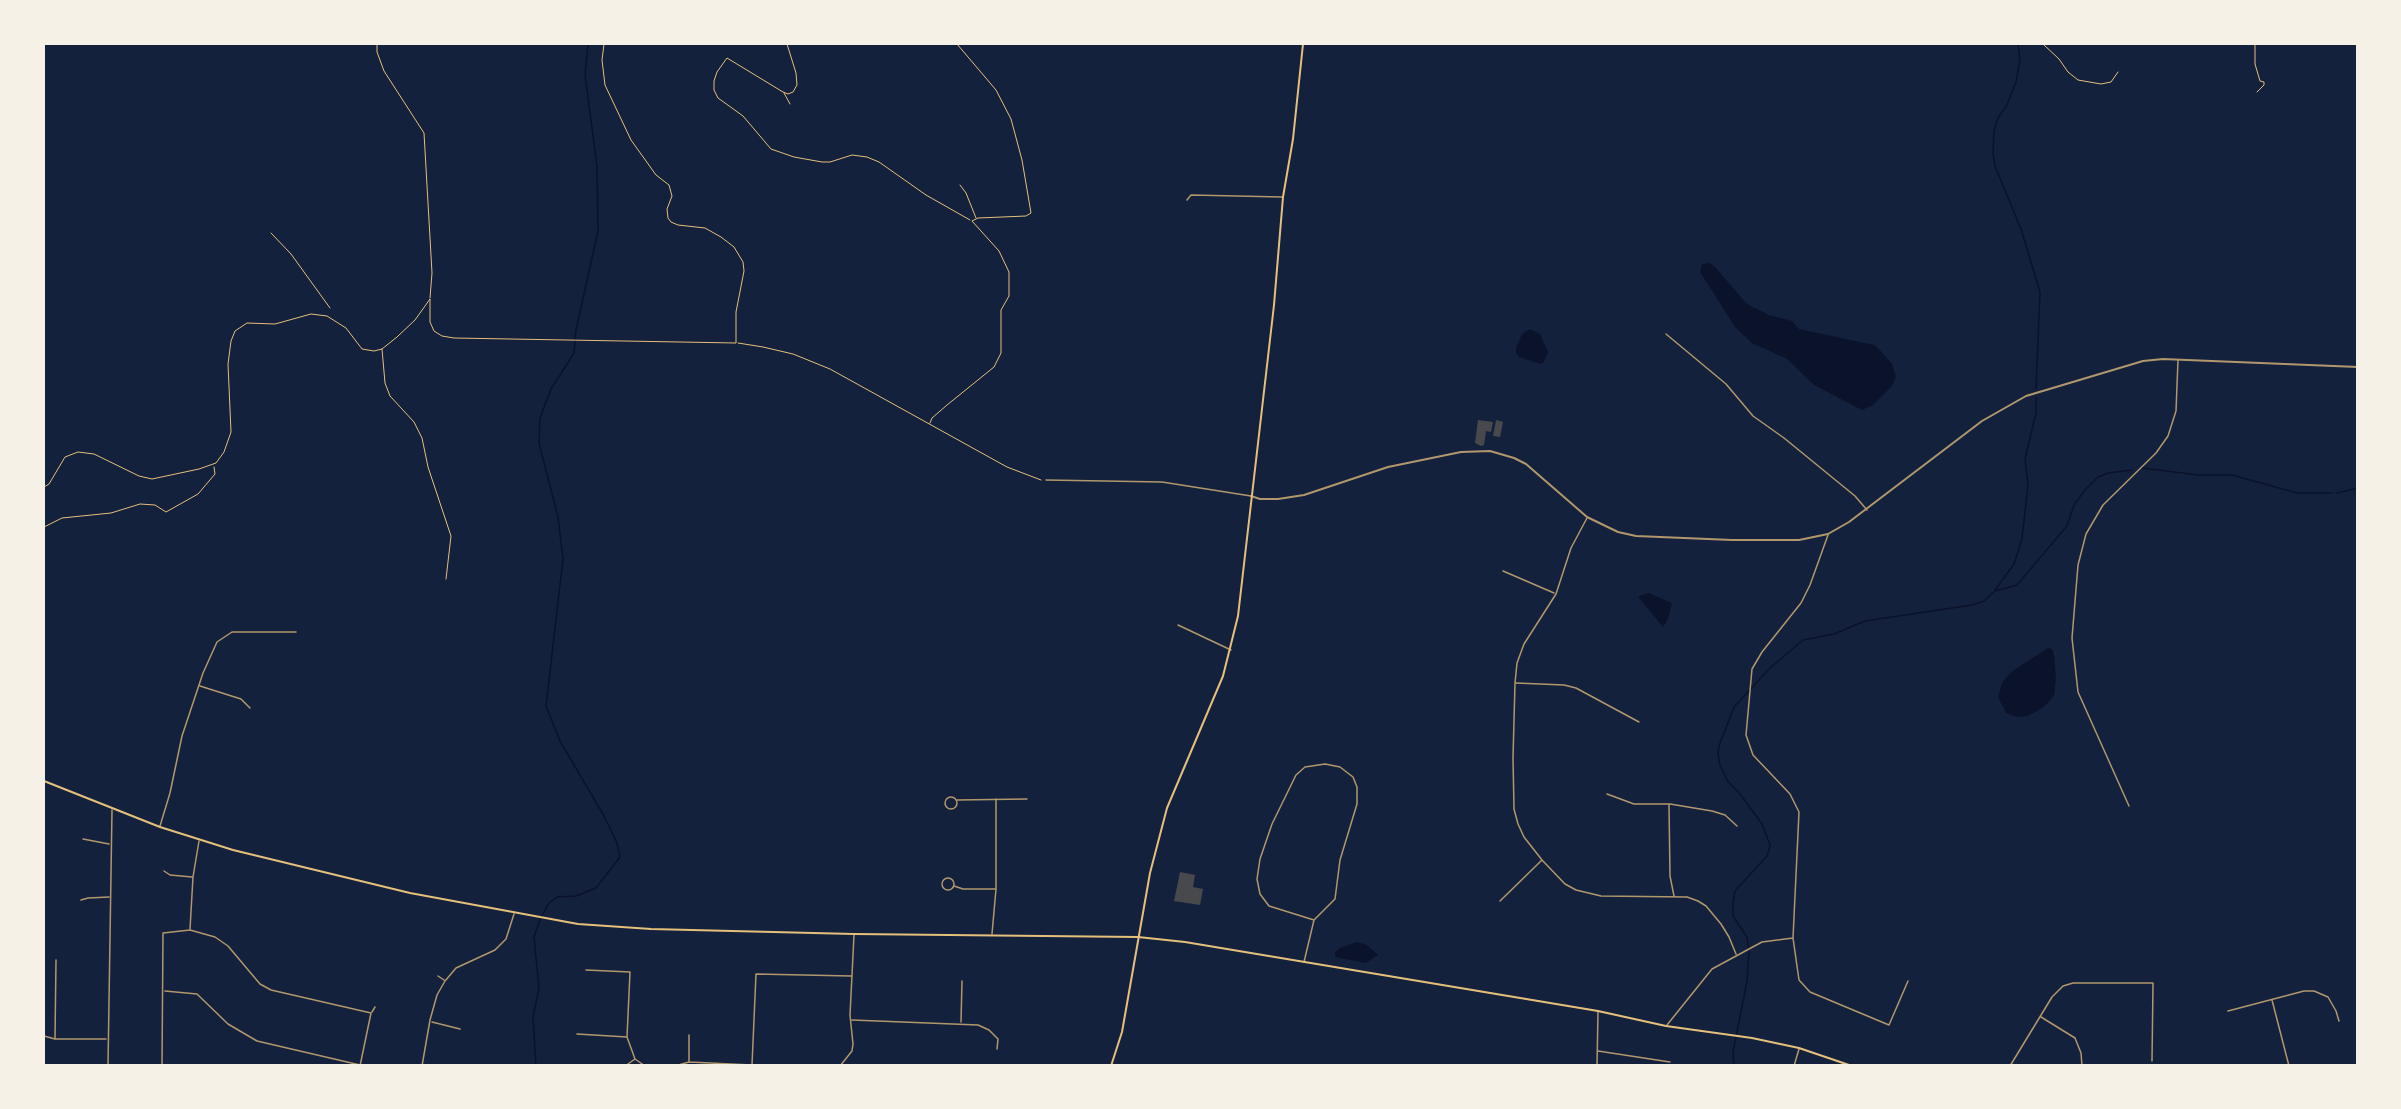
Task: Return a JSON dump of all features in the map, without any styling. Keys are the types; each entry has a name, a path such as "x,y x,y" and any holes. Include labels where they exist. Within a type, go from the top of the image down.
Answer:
{"main road":[{"path":"1111,1065 1122,1032 1152,865 1167,808 1223,676 1238,616 1273,314 1283,197 1294,129 1303,44"},
{"path":"44,780 112,809 199,841 410,893 578,924 651,929 854,934 1138,937 1212,946 1598,1011 1666,1026 1752,1038 1799,1048 1852,1065"}],"street":[{"path":"1187,200 1191,195 1283,197"},
{"path":"1666,334 1726,384 1753,416 1784,438 1846,489 1867,510"},
{"path":"1046,480 1162,482 1260,499 1278,499 1304,495 1388,467 1461,452 1490,451 1526,464 1587,517 1618,532 1636,536 1785,541 1828,534 1867,510 1982,421 2026,396 2142,361 2178,359 2358,368"},
{"path":"2129,806 2078,692 2072,638 2079,565 2084,540 2099,510 2156,453 2168,436 2176,411 2178,359"},
{"path":"1587,517 1571,548 1556,594 1524,644 1517,663 1514,809 1518,824 1524,837 1542,860 1566,884 1586,894 1618,897 1687,897 1706,906 1726,932 1736,954"},
{"path":"1828,534 1802,603 1762,652 1752,669 1746,722 1748,742 1760,764 1790,794 1799,812 1793,938 1799,980 1810,992 1890,1025 1908,981"},
{"path":"1503,571 1556,594"},
{"path":"1178,626 1231,650"},
{"path":"160,826 170,793 182,736 217,642 232,632 296,632"},
{"path":"1515,683 1564,685 1576,688 1638,722"},
{"path":"199,686 241,699 250,708"},
{"path":"1303,962 1314,920 1335,899 1340,860 1357,804 1357,787 1353,777 1340,767 1325,764 1311,765 1296,775 1264,844 1257,879 1263,901 1276,909 1314,920"},
{"path":"1607,794 1634,804 1670,804 1712,811 1725,815 1737,826"},
{"path":"957,800 957,806 953,809 946,807 945,801 948,797 957,800 1027,798"},
{"path":"992,935 996,889 996,799"},
{"path":"1670,804 1670,876 1674,897"},
{"path":"108,1065 112,809"},
{"path":"83,839 110,844"},
{"path":"190,930 193,877 199,841"},
{"path":"1500,901 1542,860"},
{"path":"164,871 170,875 193,877"},
{"path":"951,879 954,886 946,890 942,886 943,881 951,879"},
{"path":"954,886 963,889 996,889"},
{"path":"1255,897 1260,894"},
{"path":"81,900 88,897 110,897"},
{"path":"422,1065 437,995 445,981 456,968 495,950 506,939 514,913"},
{"path":"186,1065 162,1065 163,933 190,930 215,937 228,946 260,984 271,990 371,1013"},
{"path":"840,1065 852,1051 851,976 854,934"},
{"path":"1666,1026 1712,969 1762,942 1793,938"},
{"path":"55,1039 56,960"},
{"path":"586,970 630,972 627,1037 635,1059 645,1065"},
{"path":"675,1065 689,1062 752,1065 756,974 851,976"},
{"path":"438,976 445,981"},
{"path":"961,1024 962,981"},
{"path":"2010,1065 2057,990 2073,983 2153,983 2152,1061"},
{"path":"163,991 197,994 228,1024 257,1041 360,1065 371,1013 375,1007"},
{"path":"2228,1011 2304,991 2322,993 2333,1003 2339,1021"},
{"path":"2272,1000 2289,1065"},
{"path":"1597,1065 1598,1011"},
{"path":"2041,1017 2075,1038 2081,1053 2082,1065"},
{"path":"852,1020 978,1025 998,1039 998,1048"},
{"path":"431,1022 460,1029"},
{"path":"577,1034 627,1037"},
{"path":"689,1035 689,1062"},
{"path":"44,1036 55,1039 107,1039"},
{"path":"1794,1065 1799,1048"},
{"path":"1598,1051 1670,1062"},
{"path":"628,1064 635,1059"}],"path":[{"path":"377,44 377,52 384,71 424,133 432,273 430,321 434,331 442,336 485,339 736,343 769,348 822,365 1007,467 1031,478 1046,480"},
{"path":"604,44 603,73 613,105 631,140 656,175 669,185 672,191 667,209 668,218 671,222 705,228 722,237 734,247 743,262 744,271 736,312 736,343"},
{"path":"787,44 796,73 797,85 793,92 788,94 783,92 727,58 717,72 714,81 714,90 718,98 743,116 771,149 794,157 822,162 830,162 852,155 867,157 879,162 926,195 972,221 999,251 1009,272 1009,296 1001,310 1001,353 994,367 932,418 930,423"},
{"path":"957,44 996,90 1011,119 1022,160 1031,213 1026,216 972,221"},
{"path":"2043,44 2078,80 2095,83 2111,82 2118,72"},
{"path":"2255,44 2255,64 2260,81 2264,82 2257,92"},
{"path":"783,92 790,104"},
{"path":"960,185 976,219"},
{"path":"271,233 291,254 330,308"},
{"path":"44,487 49,484 65,457 78,452 94,454 139,476 152,479 213,465 224,452 231,432 229,352 232,336 240,326 247,323 275,324 300,316 318,315 334,319 346,328 363,349 369,351 382,349 415,320 430,299"},
{"path":"382,349 385,383 390,396 414,422 422,438 428,467 451,536 446,579"},
{"path":"44,527 62,518 111,513 140,504 155,505 166,512 198,494 215,474 213,465"}],"water":[{"path":"1709,263 1747,304 1769,315 1792,321 1799,329 1874,345 1892,364 1896,377 1892,386 1873,405 1862,410 1814,385 1787,359 1752,343 1735,327 1700,272 1702,264"},
{"path":"1530,329 1540,334 1548,352 1544,362 1540,364 1519,357 1516,353 1522,334"},
{"path":"1649,593 1672,603 1668,619 1663,627 1639,598"},
{"path":"2048,648 2052,649 2054,655 2056,678 2054,696 2044,707 2028,716 2017,717 2006,713 1998,697 2002,683 2011,672"},
{"path":"1357,942 1367,945 1378,955 1366,963 1335,957 1335,952 1340,948"}],"building":[{"path":"1478,420 1493,422 1491,432 1486,431 1484,445 1481,446 1475,443"},
{"path":"1496,420 1503,422 1500,437 1493,436"},
{"path":"1180,872 1195,875 1193,887 1203,889 1200,905 1174,901"}],"waterway":[{"path":"536,1066 533,1017 539,988 534,937 541,917 549,903 557,897 576,896 596,888 620,857 617,843 604,816 560,741 546,706 563,559 558,517 539,443 540,418 551,389 574,353 576,330 598,231 597,166 585,75 588,44"},
{"path":"2018,44 2020,60 2016,82 2007,105 1998,118 1994,131 1993,153 1995,166 2021,229 2040,292 2036,389"},
{"path":"1995,590 2014,564 2022,539 2028,485 2025,459 2036,413 2036,398"},
{"path":"2142,468 2198,475 2232,475 2297,493 2332,493"},
{"path":"1734,1066 1733,1052 1747,981 1749,952 1747,937 1733,916 1733,903 1735,891 1767,856 1770,845 1762,824 1727,780 1720,765 1719,746 1734,707 1769,669 1803,640 1834,634 1865,621 1972,605 1984,601 1995,591 2017,585 2067,526 2074,505 2085,490 2098,477 2108,473 2132,470"},
{"path":"2337,493 2358,488"}]}
